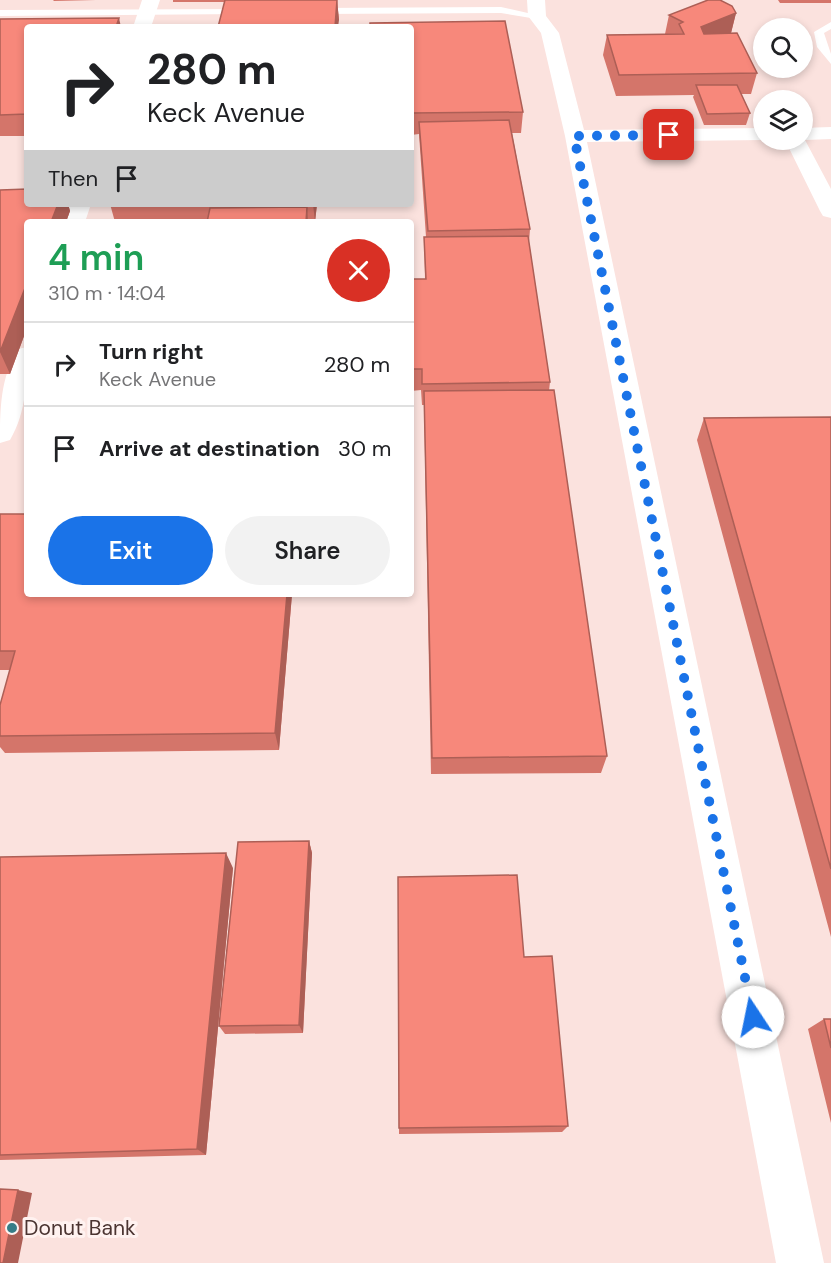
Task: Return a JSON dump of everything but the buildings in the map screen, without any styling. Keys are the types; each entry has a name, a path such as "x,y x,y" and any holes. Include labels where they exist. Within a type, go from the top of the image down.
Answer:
{"street":[{"path":"537,8 550,33 574,136 767,1086 800,1263"},
{"path":"574,136 753,134"},
{"path":"813,134 831,134"},
{"path":"800,150 831,211"},
{"path":"0,433 24,364"}],"lane":[{"path":"308,11 537,8"},
{"path":"0,13 250,11"},
{"path":"831,25 819,32 822,47 831,60"}],"place":[{"name":"Donut Bank","path":"12,1228"}],"route":[{"path":"669,135 574,136 753,1017"}]}
